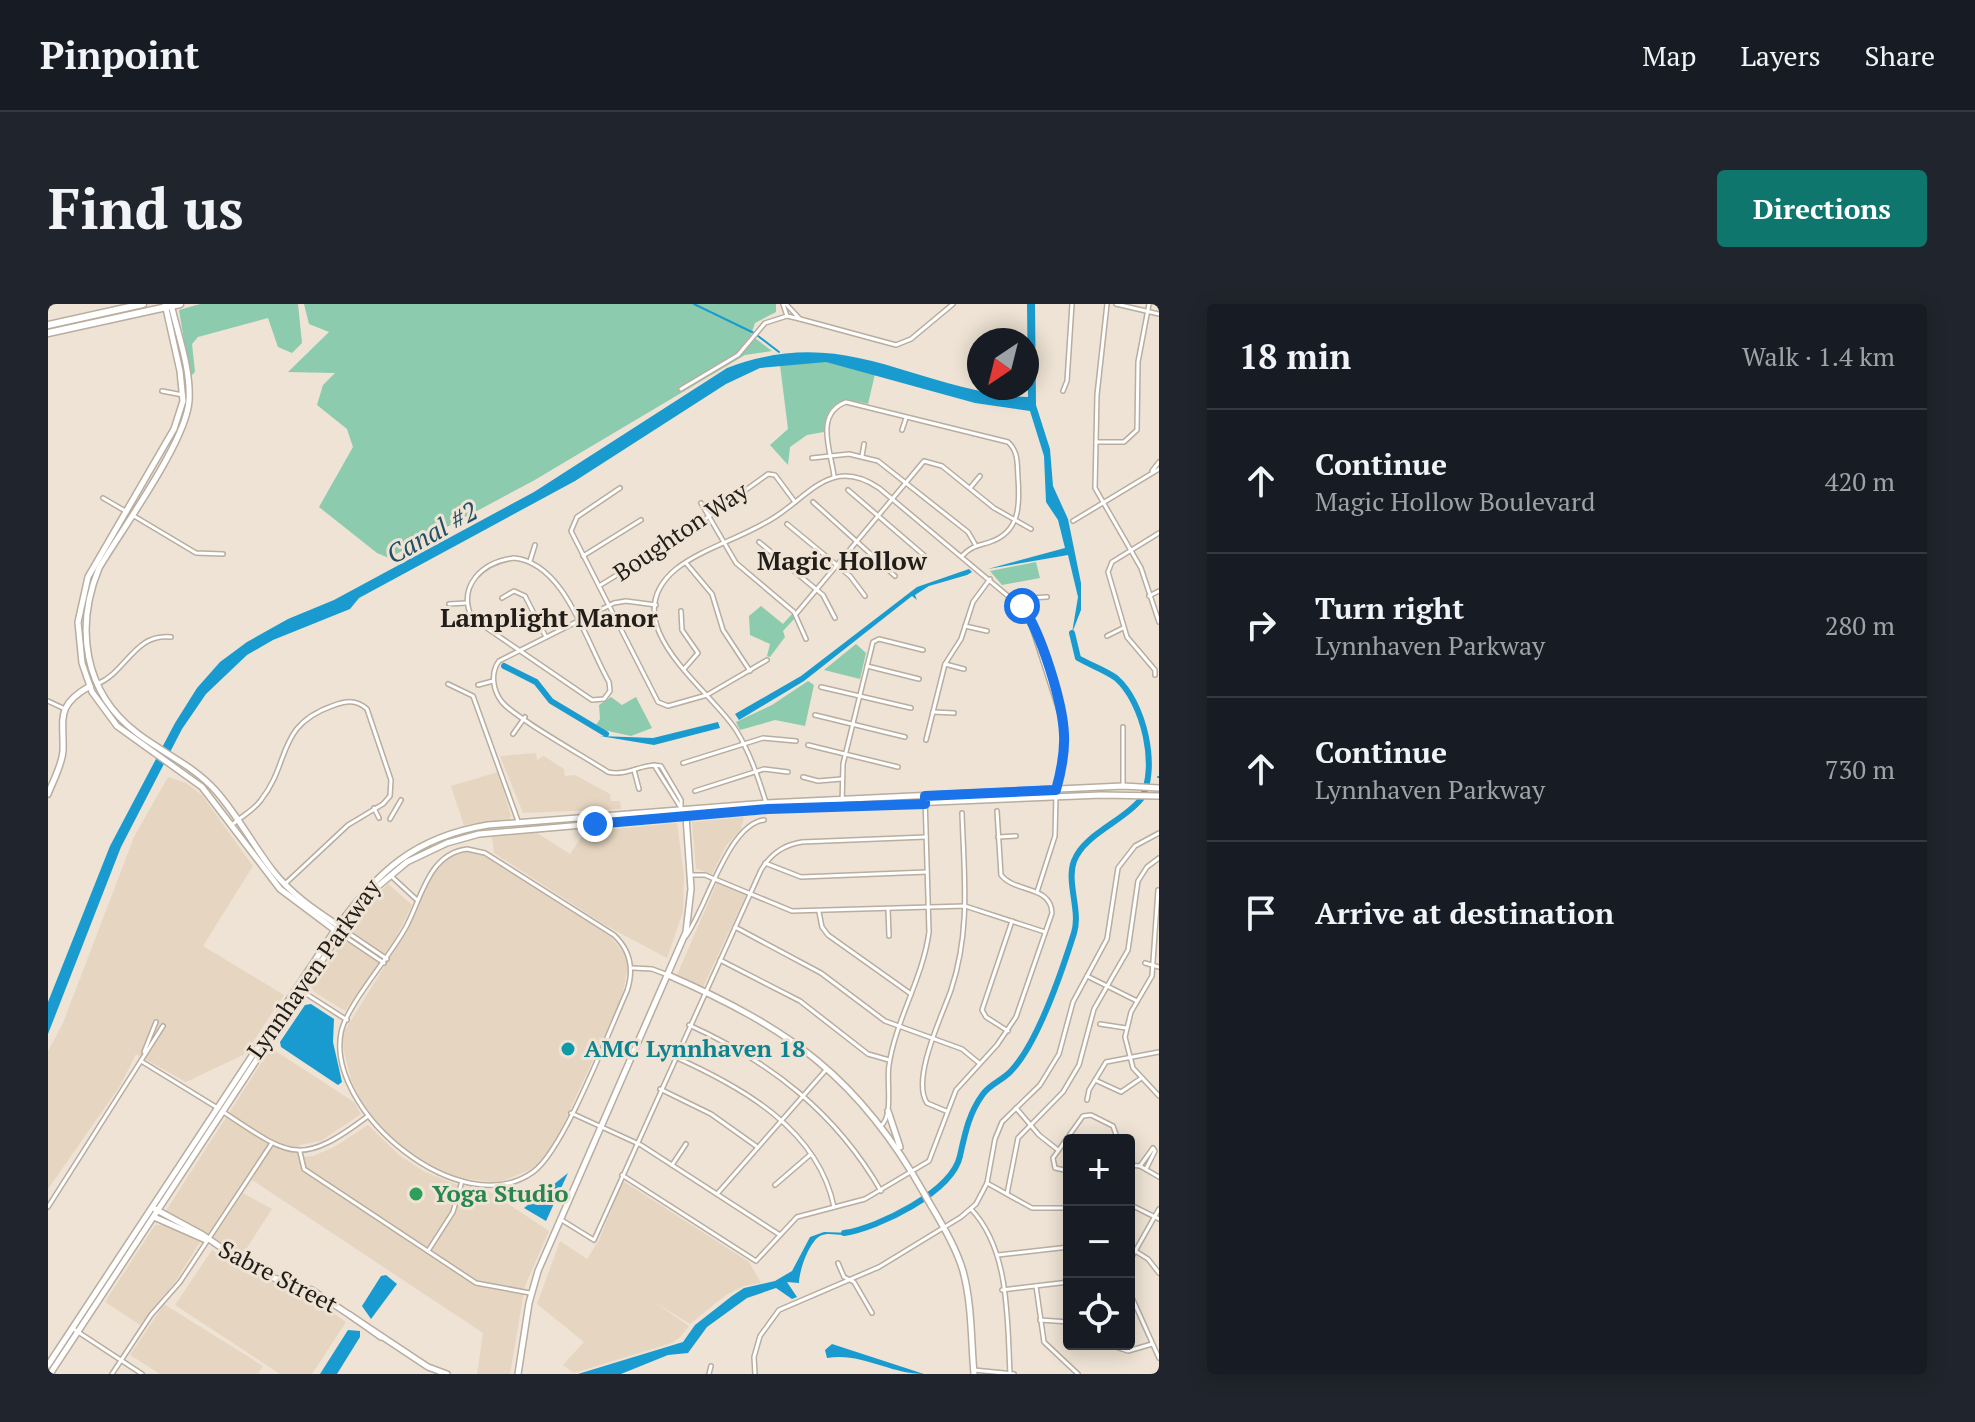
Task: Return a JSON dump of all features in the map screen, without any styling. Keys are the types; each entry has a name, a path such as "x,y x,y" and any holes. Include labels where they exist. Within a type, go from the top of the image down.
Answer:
{"main road":[{"path":"48,325 143,304"},
{"path":"48,333 171,305"},
{"path":"128,513 174,429 183,395 171,305"},
{"path":"171,305 189,382 189,404 175,441 93,566 80,601 79,648 93,685 117,726 173,761 214,798 283,887 339,930"},
{"path":"48,794 62,755 60,723 65,709 77,693 93,685"},
{"path":"1094,795 1117,791 1123,786"},
{"name":"Lynnhaven Parkway","path":"339,930 370,893 414,858 447,843 520,826 686,816 842,798 1123,786 1157,788"},
{"name":"Lynnhaven Parkway","path":"50,1374 75,1330 339,930 385,869 410,852 453,833 681,810 1056,800 1094,795 1157,796"},
{"path":"518,1374 531,1293 560,1219 683,940 689,915 690,875 686,816"},
{"path":"668,975 771,1026 828,1068 881,1126 913,1173 943,1227 964,1278 974,1372"},
{"path":"888,1111 902,1156"},
{"name":"Sabre Street","path":"153,1212 207,1240 258,1273 306,1287 428,1367 447,1374"},
{"name":"Lynnhaven Parkway","path":"48,1365 75,1330"}],"street":[{"path":"681,389 738,355 765,323 773,319 787,316 896,345 911,339 953,304"},
{"path":"1063,391 1067,381 1072,304"},
{"path":"1107,304 1097,395 1095,482 1102,503 1141,568 1159,622"},
{"path":"1116,304 1159,314"},
{"path":"1096,442 1124,442 1137,430 1138,362 1149,304"},
{"path":"784,305 800,319"},
{"path":"784,305 787,316"},
{"path":"773,319 784,305"},
{"path":"162,391 183,395"},
{"path":"834,477 827,421 839,405 855,402 1011,445 1016,454 1019,493 1015,520 1000,538 975,545 962,556"},
{"path":"902,430 906,417"},
{"path":"862,456 864,444"},
{"path":"812,458 862,456 885,465 968,532 975,545"},
{"path":"796,614 922,462 931,461 1031,529"},
{"path":"1149,474 1159,462"},
{"path":"1073,521 1159,469"},
{"name":"Boughton Way","path":"599,586 772,474 795,502"},
{"path":"970,488 980,476"},
{"path":"767,806 744,744 661,640 656,605 668,578 686,563 764,524 812,487 834,477 864,480 892,498 1020,604 1032,623 1063,722 1063,760 1056,790 1055,836 1037,892"},
{"path":"620,488 572,522 571,534 658,702 665,706 707,695 767,660"},
{"path":"848,490 926,557"},
{"path":"741,494 745,499"},
{"path":"103,498 196,553 223,554"},
{"path":"813,502 895,576"},
{"path":"701,503 740,567 796,614 806,639"},
{"path":"583,556 641,520"},
{"path":"787,524 837,565 865,596"},
{"path":"1155,675 1155,670 1138,654 1123,628 1108,569 1112,562 1159,533"},
{"path":"759,542 817,589 829,603 835,618"},
{"path":"530,561 535,545"},
{"path":"507,559 530,561 556,580 609,682 610,691 604,699 592,700 480,626 472,618 467,603 472,581 485,568 507,559"},
{"path":"686,563 712,594 723,630 750,672"},
{"path":"635,564 639,570"},
{"path":"926,740 945,664 965,626 973,602 990,579"},
{"path":"502,598 514,591 525,596 547,638"},
{"path":"1149,596 1159,591"},
{"path":"1020,604 1029,598 1047,597"},
{"path":"656,605 622,601 609,605 496,665 493,681 502,701 608,772 621,774 653,765 665,770 686,816"},
{"path":"449,604 467,603"},
{"path":"681,611 680,626 698,653 684,669"},
{"path":"965,626 987,631"},
{"path":"1107,636 1123,628"},
{"path":"625,636 631,632"},
{"path":"93,685 113,675 143,642 171,637"},
{"path":"842,807 846,754 870,654 877,639 923,650"},
{"path":"945,664 964,669"},
{"path":"867,666 919,679"},
{"path":"645,676 651,671"},
{"path":"478,685 493,681"},
{"path":"448,684 473,696 520,826"},
{"path":"821,687 911,708"},
{"path":"48,701 65,709"},
{"path":"235,822 264,795 285,746 298,725 315,712 350,701 362,705 371,716 391,780 390,796 348,825 283,887"},
{"path":"933,712 954,713"},
{"path":"815,715 905,737"},
{"path":"513,734 525,717"},
{"path":"1123,727 1123,786"},
{"path":"683,763 768,737 796,741"},
{"path":"808,745 898,767"},
{"path":"695,791 770,769 788,772"},
{"path":"634,770 639,789"},
{"path":"803,777 818,781 842,779"},
{"path":"881,1126 887,1120 889,1060 928,942 925,796"},
{"path":"390,819 401,800"},
{"path":"374,808 379,818"},
{"path":"622,1175 754,1260 765,1254 797,1217 881,1191 913,1173 935,1152 946,1111 960,1083 1008,1031 1052,907 1046,897 1002,878 997,811"},
{"path":"946,1111 927,1103 923,1094 924,1069 963,952 962,813"},
{"path":"683,940 740,836 752,824 764,820"},
{"path":"755,1374 757,1343 776,1314 796,1302 851,1281 971,1209 987,1183 997,1133 1015,1107 1040,1085 1055,1063 1073,1002 1107,939 1118,868 1132,848 1159,833"},
{"path":"998,837 1016,836"},
{"path":"560,1219 594,1240 635,1142 765,863 780,849 797,843 926,837"},
{"path":"462,849 477,850 614,935 626,949 631,968 627,991 552,1152 525,1177 499,1185 462,1181 409,1156 368,1116 343,1060 340,1034 386,961 418,901 443,858 462,849"},
{"path":"1007,1194 1016,1143 1029,1124 1057,1099 1072,1078 1084,1051 1091,1017 1131,940 1138,881 1147,867 1159,858"},
{"path":"765,863 801,877 928,872"},
{"path":"385,869 418,901"},
{"path":"690,875 716,880 783,909 819,912 965,906 1045,932"},
{"path":"1158,890 1150,979 1126,1028 1128,1056 1140,1079 1159,1096"},
{"path":"888,909 889,936"},
{"path":"819,912 822,927 828,935 911,994"},
{"path":"1008,1031 986,1017 982,1010 1012,921"},
{"path":"735,927 800,960 879,1017 899,1028 967,1052 979,1063"},
{"path":"339,930 386,961"},
{"path":"720,960 791,996 868,1054 889,1060"},
{"path":"1145,963 1159,967"},
{"path":"631,968 652,969 668,975"},
{"path":"1087,976 1137,1001"},
{"path":"300,990 347,1020"},
{"path":"48,1207 141,1061 156,1022"},
{"path":"1100,1024 1126,1028"},
{"path":"689,1025 742,1050 804,1095 854,1149 881,1191"},
{"path":"143,1056 163,1026"},
{"path":"1087,1100 1106,1062 1159,1052"},
{"path":"675,1057 742,1092 780,1121 812,1153 825,1173 834,1207"},
{"path":"141,1061 272,1143 300,1152 328,1144 368,1116"},
{"path":"717,1194 828,1068"},
{"path":"1095,1080 1121,1092 1140,1079"},
{"path":"660,1089 711,1114 756,1147"},
{"path":"1015,1107 1058,1150"},
{"path":"571,1113 635,1142 780,1235"},
{"path":"1070,1134 1085,1115 1115,1128 1116,1134"},
{"path":"112,1374 272,1143"},
{"path":"672,1165 686,1144"},
{"path":"1063,1144 1053,1166 1063,1172"},
{"path":"1140,1166 1153,1148 1155,1151 1146,1169"},
{"path":"300,1152 304,1169 479,1285 531,1293"},
{"path":"775,1185 812,1153"},
{"path":"1135,1166 1159,1177"},
{"path":"428,1251 453,1212 462,1181"},
{"path":"987,1183 1032,1208 1063,1208"},
{"path":"1133,1206 1157,1218"},
{"path":"971,1209 989,1232 998,1255 1012,1373 974,1372"},
{"path":"1159,1209 1157,1218 1136,1250 1159,1273"},
{"path":"998,1255 1063,1248"},
{"path":"838,1263 844,1277 851,1281 872,1313"},
{"path":"1002,1290 1063,1283"},
{"path":"1036,1286 1047,1346 1078,1374"},
{"path":"1135,1305 1159,1358"},
{"path":"1040,1320 1063,1322"},
{"path":"75,1330 142,1374"},
{"path":"1135,1349 1152,1344"},
{"path":"709,1374 711,1366"}],"shaded area":[{"path":"536,753 537,760 544,756 564,769 565,776 575,775 610,794 611,801 620,801 621,809 523,813 500,756"},
{"path":"498,772 511,816 509,819 464,825 451,786"},
{"path":"168,777 186,783 202,795 253,866 203,946 284,995 245,1054 186,1082 136,1054 120,1086 48,1189 48,1051 63,1023 134,837"},
{"path":"744,817 741,829 726,846 712,874 696,869 692,822"},
{"path":"677,823 684,875 683,912 667,958 603,924 494,853 492,837 537,833 570,854 585,832"},
{"path":"462,851 484,855 609,935 624,953 628,965 622,998 553,1146 534,1168 498,1183 455,1177 433,1168 394,1142 362,1103 351,1080 342,1043 345,1030 401,940 434,872 448,856"},
{"path":"715,876 748,891 703,987 677,975 716,885"},
{"path":"388,884 412,905 395,940 345,1011 314,992 311,986 364,909"},
{"path":"271,1048 354,1102 361,1114 321,1141 300,1145 298,1157 313,1156 334,1147 368,1125 399,1155 425,1172 455,1184 489,1191 549,1231 525,1286 510,1374 477,1374 483,1333 252,1180 243,1193 272,1209 241,1257 165,1212"},
{"path":"623,1181 749,1262 761,1283 744,1286 726,1295 690,1324 651,1300 689,1326 680,1337 672,1343 574,1373 563,1365 584,1342 537,1304 560,1241 587,1259 599,1240"},
{"path":"155,1225 164,1225 200,1242 175,1282 140,1325 105,1302"},
{"path":"212,1250 251,1276 298,1289 346,1322 312,1374 280,1374 175,1305"},
{"path":"164,1304 263,1366 258,1374 160,1374 130,1355"}],"green space":[{"path":"200,304 298,304 302,343 292,353 278,347 268,318 198,337 192,344 195,372 190,377 179,310"},
{"path":"304,304 776,304 776,312 755,323 751,335 772,351 745,355 533,481 389,558 377,553 319,507 353,447 347,429 317,405 323,385 335,373 288,372 329,332 309,324"},
{"path":"825,361 875,374 868,404 850,401 837,404 828,414 824,432 807,435 790,447 788,465 770,445 788,429 780,365"},
{"path":"1036,562 1040,578 1002,585 990,571"},
{"path":"761,606 783,624 792,614 795,618 783,631 785,637 770,657 767,656 770,644 750,635 749,616"},
{"path":"856,644 866,653 860,679 824,670"},
{"path":"808,681 814,685 805,726 775,720 740,730 736,722 772,705"},
{"path":"611,697 622,705 636,697 652,728 631,736 594,728 600,719 599,705"}],"water":[{"path":"1027,304 1035,304 1035,328 1027,328"},
{"path":"809,352 845,355 967,387 967,400 1036,400 1050,449 1053,486 1068,519 1081,583 1081,610 1072,633 1078,597 1068,555 988,569 1065,548 1058,520 1046,502 1044,456 1030,411 975,403 826,362 760,368 726,384 575,481 359,598 350,609 273,640 247,655 206,694 182,729 121,847 48,1034 48,1002 110,846 197,688 220,662 247,642 288,619 334,600 534,492 727,368 770,356"},
{"path":"969,569 972,572 967,575 929,586 915,595 917,600 912,596 804,681 739,720 735,714 801,676 917,587"},
{"path":"718,722 720,728 654,745 600,736 653,738"},
{"path":"311,1004 334,1019 333,1042 342,1082 338,1085 281,1047 280,1042 305,1005"},
{"path":"568,1173 546,1221 524,1208"},
{"path":"824,1232 852,1233 824,1235 816,1239 805,1257 799,1283 787,1282 797,1297 792,1299 776,1288 747,1298 707,1327 688,1353 668,1355 621,1374 578,1374 683,1342 695,1325 744,1288 775,1281 792,1271 810,1237"},
{"path":"386,1275 397,1284 371,1319 362,1306 381,1276"},
{"path":"348,1330 360,1331 360,1337 337,1374 320,1374"},
{"path":"832,1344 924,1374 899,1371 852,1358 827,1358 825,1350"}],"waterway":[{"path":"694,304 754,333"},
{"path":"758,336 779,352"},
{"path":"844,1233 875,1224 912,1206 943,1183 954,1169 974,1108 986,1091 1021,1059 1040,1025 1056,986 1076,924 1072,869 1079,851 1095,835 1134,807 1146,786 1149,771 1146,736 1134,703 1116,678 1078,658 1072,633"},
{"path":"504,666 536,682 551,701 606,734"}],"place":[{"name":"AMC Lynnhaven 18","path":"568,1049"},
{"name":"Yoga Studio","path":"416,1194"}],"district":[{"name":"Magic Hollow","path":"842,561"},
{"name":"Lamplight Manor","path":"549,618"}],"route":[{"path":"595,824 768,809 925,804 925,796 1056,790 1063,760 1063,722 1032,623 1022,606"}],"water label":[{"name":"Canal #2","path":"432,533"}]}
